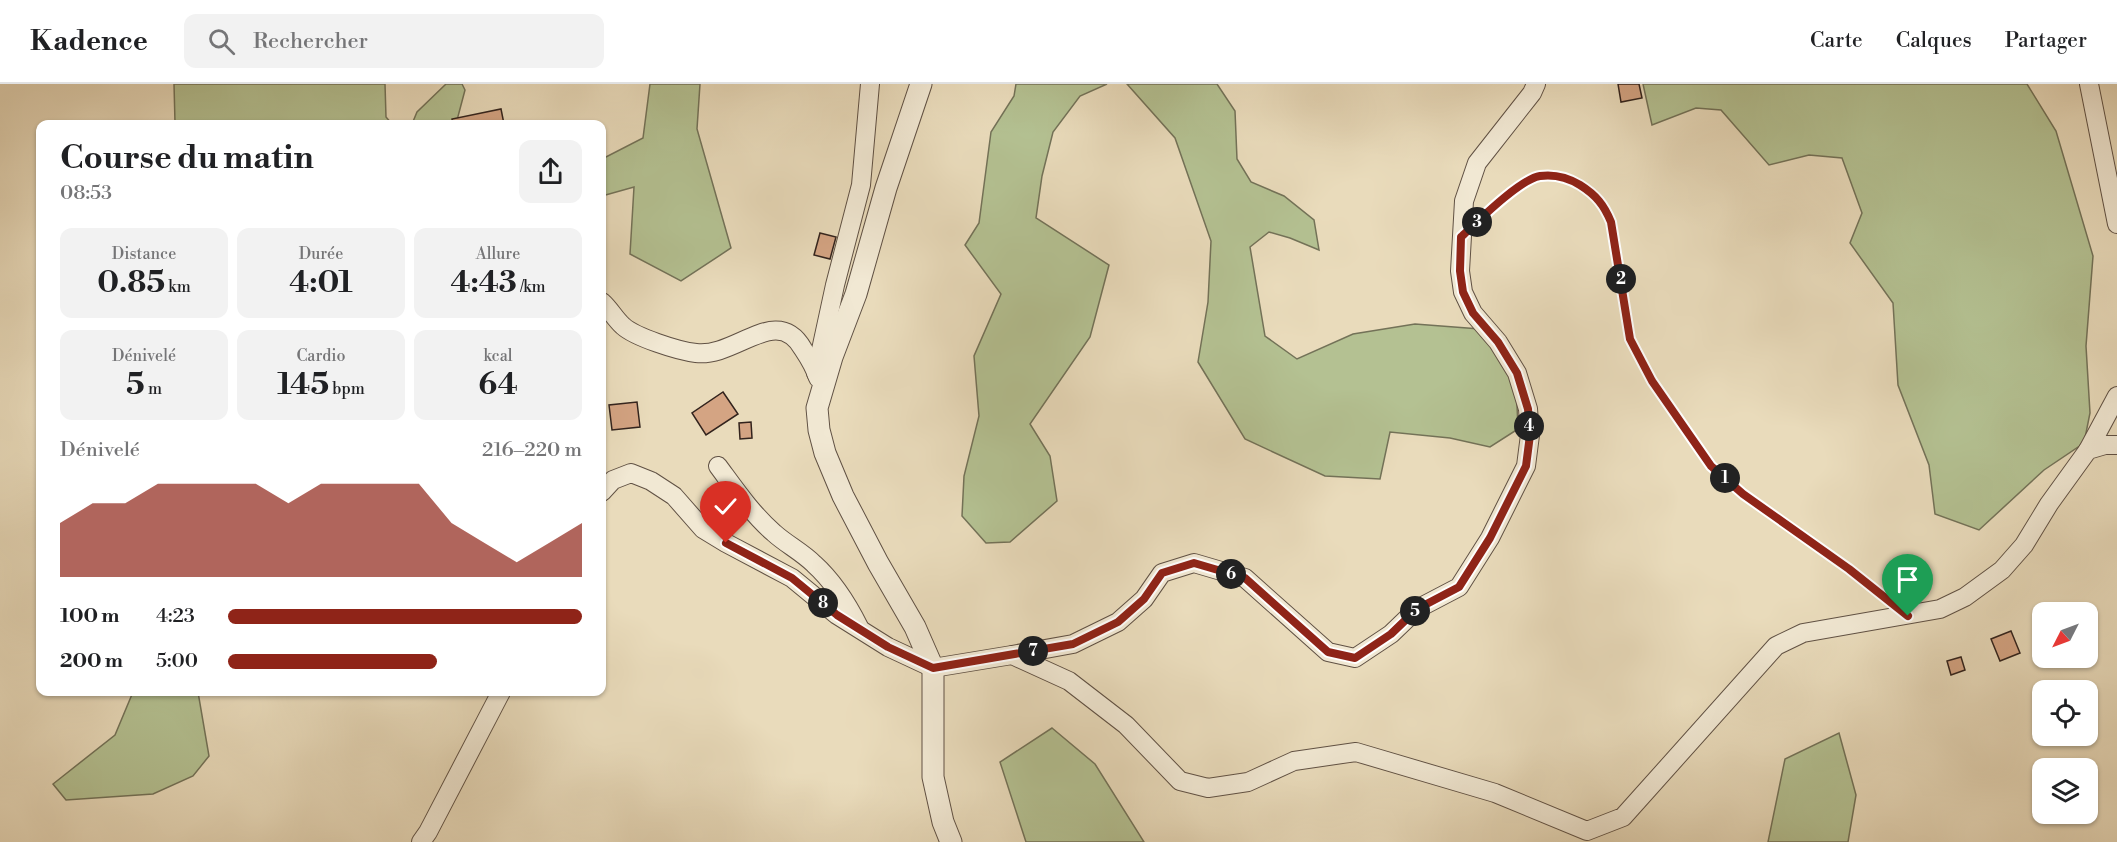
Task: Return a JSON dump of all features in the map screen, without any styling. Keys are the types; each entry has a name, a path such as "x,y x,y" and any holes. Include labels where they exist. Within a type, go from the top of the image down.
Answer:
{"street":[{"path":"870,84 861,184 836,285 819,382 819,430 825,453 843,496 915,627 933,668 933,777 943,822 951,842"},
{"path":"819,382 832,357 856,294 890,178 921,84"},
{"path":"606,488 613,480 631,473 651,481 674,496 703,529 792,578 837,615 888,647 933,668 1073,644 1118,622 1144,599 1162,573 1194,563 1245,578 1328,652 1355,658 1391,634 1417,609 1459,587 1490,538 1526,466 1530,435 1528,409 1517,373 1498,342 1473,313 1463,292 1460,271 1464,201 1477,163 1532,93 1536,84"},
{"path":"2089,84 2117,224"},
{"path":"606,307 623,327 633,334 697,354 722,351 767,331 779,329 789,333 800,342 819,382"},
{"path":"1012,655 1070,681 1126,725 1180,781 1208,788 1248,782 1294,761 1356,752 1495,793 1587,831 1623,817 1776,646 1803,633 1940,609 1965,597 2002,570 2024,545 2049,504 2088,450 2117,396"},
{"path":"2088,450 2105,445 2117,445"},
{"path":"718,466 753,513 775,534 813,563 833,584 847,603 860,629"},
{"path":"421,842 499,696"}],"path":[{"path":"1461,237 1512,191 1539,176 1567,176 1593,193 1604,206 1611,222 1630,339 1652,381 1711,466 1743,494 1849,569 1908,616"}],"green space":[{"path":"174,84 385,84 386,117 389,120 175,120"},
{"path":"446,84 462,84 465,90 457,120 414,120 417,112"},
{"path":"650,84 700,84 697,129 731,248 681,281 630,254 634,187 606,195 606,157 643,138"},
{"path":"1016,84 1107,84 1080,96 1053,132 1042,176 1036,218 1109,265 1090,337 1030,424 1050,456 1057,501 1010,542 986,543 962,516 964,476 979,416 974,356 1001,294 965,245 979,223 991,132 1014,96"},
{"path":"1127,84 1217,84 1235,111 1237,159 1251,182 1284,196 1314,220 1319,250 1269,232 1250,247 1265,336 1297,359 1353,334 1415,324 1480,329 1516,381 1518,429 1490,447 1450,438 1390,432 1380,479 1325,476 1245,439 1198,362 1208,302 1211,241 1175,138"},
{"path":"1643,84 2027,84 2056,131 2093,256 2086,346 2090,413 2084,443 2044,470 1979,530 1935,514 1929,465 1898,385 1893,303 1850,243 1862,213 1842,158 1809,155 1769,165 1721,110 1696,108 1652,125"},
{"path":"131,696 199,696 209,756 193,776 153,794 66,800 53,784 115,735"},
{"path":"1052,728 1095,764 1144,842 1026,842 1000,762"},
{"path":"1839,733 1856,795 1848,842 1768,842 1785,759"}],"building":[{"path":"1618,84 1639,84 1642,98 1621,102"},
{"path":"501,109 503,120 452,120"},
{"path":"820,233 836,237 830,259 814,255"},
{"path":"723,392 738,414 706,435 692,413"},
{"path":"637,402 640,427 612,430 609,405"},
{"path":"751,422 752,438 740,439 739,423"},
{"path":"2011,631 2020,653 2000,661 1991,639"},
{"path":"1961,657 1965,670 1951,675 1947,661"}],"route":[{"path":"726,543 792,578 837,615 888,647 933,668 1073,644 1118,622 1144,599 1162,573 1194,563 1245,578 1328,652 1355,658 1391,634 1417,609 1459,587 1490,538 1526,466 1530,435 1528,409 1517,373 1498,342 1473,313 1463,292 1460,271 1461,237 1512,191 1539,176 1567,176 1593,193 1604,206 1611,222 1630,339 1652,381 1711,466 1743,494 1849,569 1908,616"}]}
